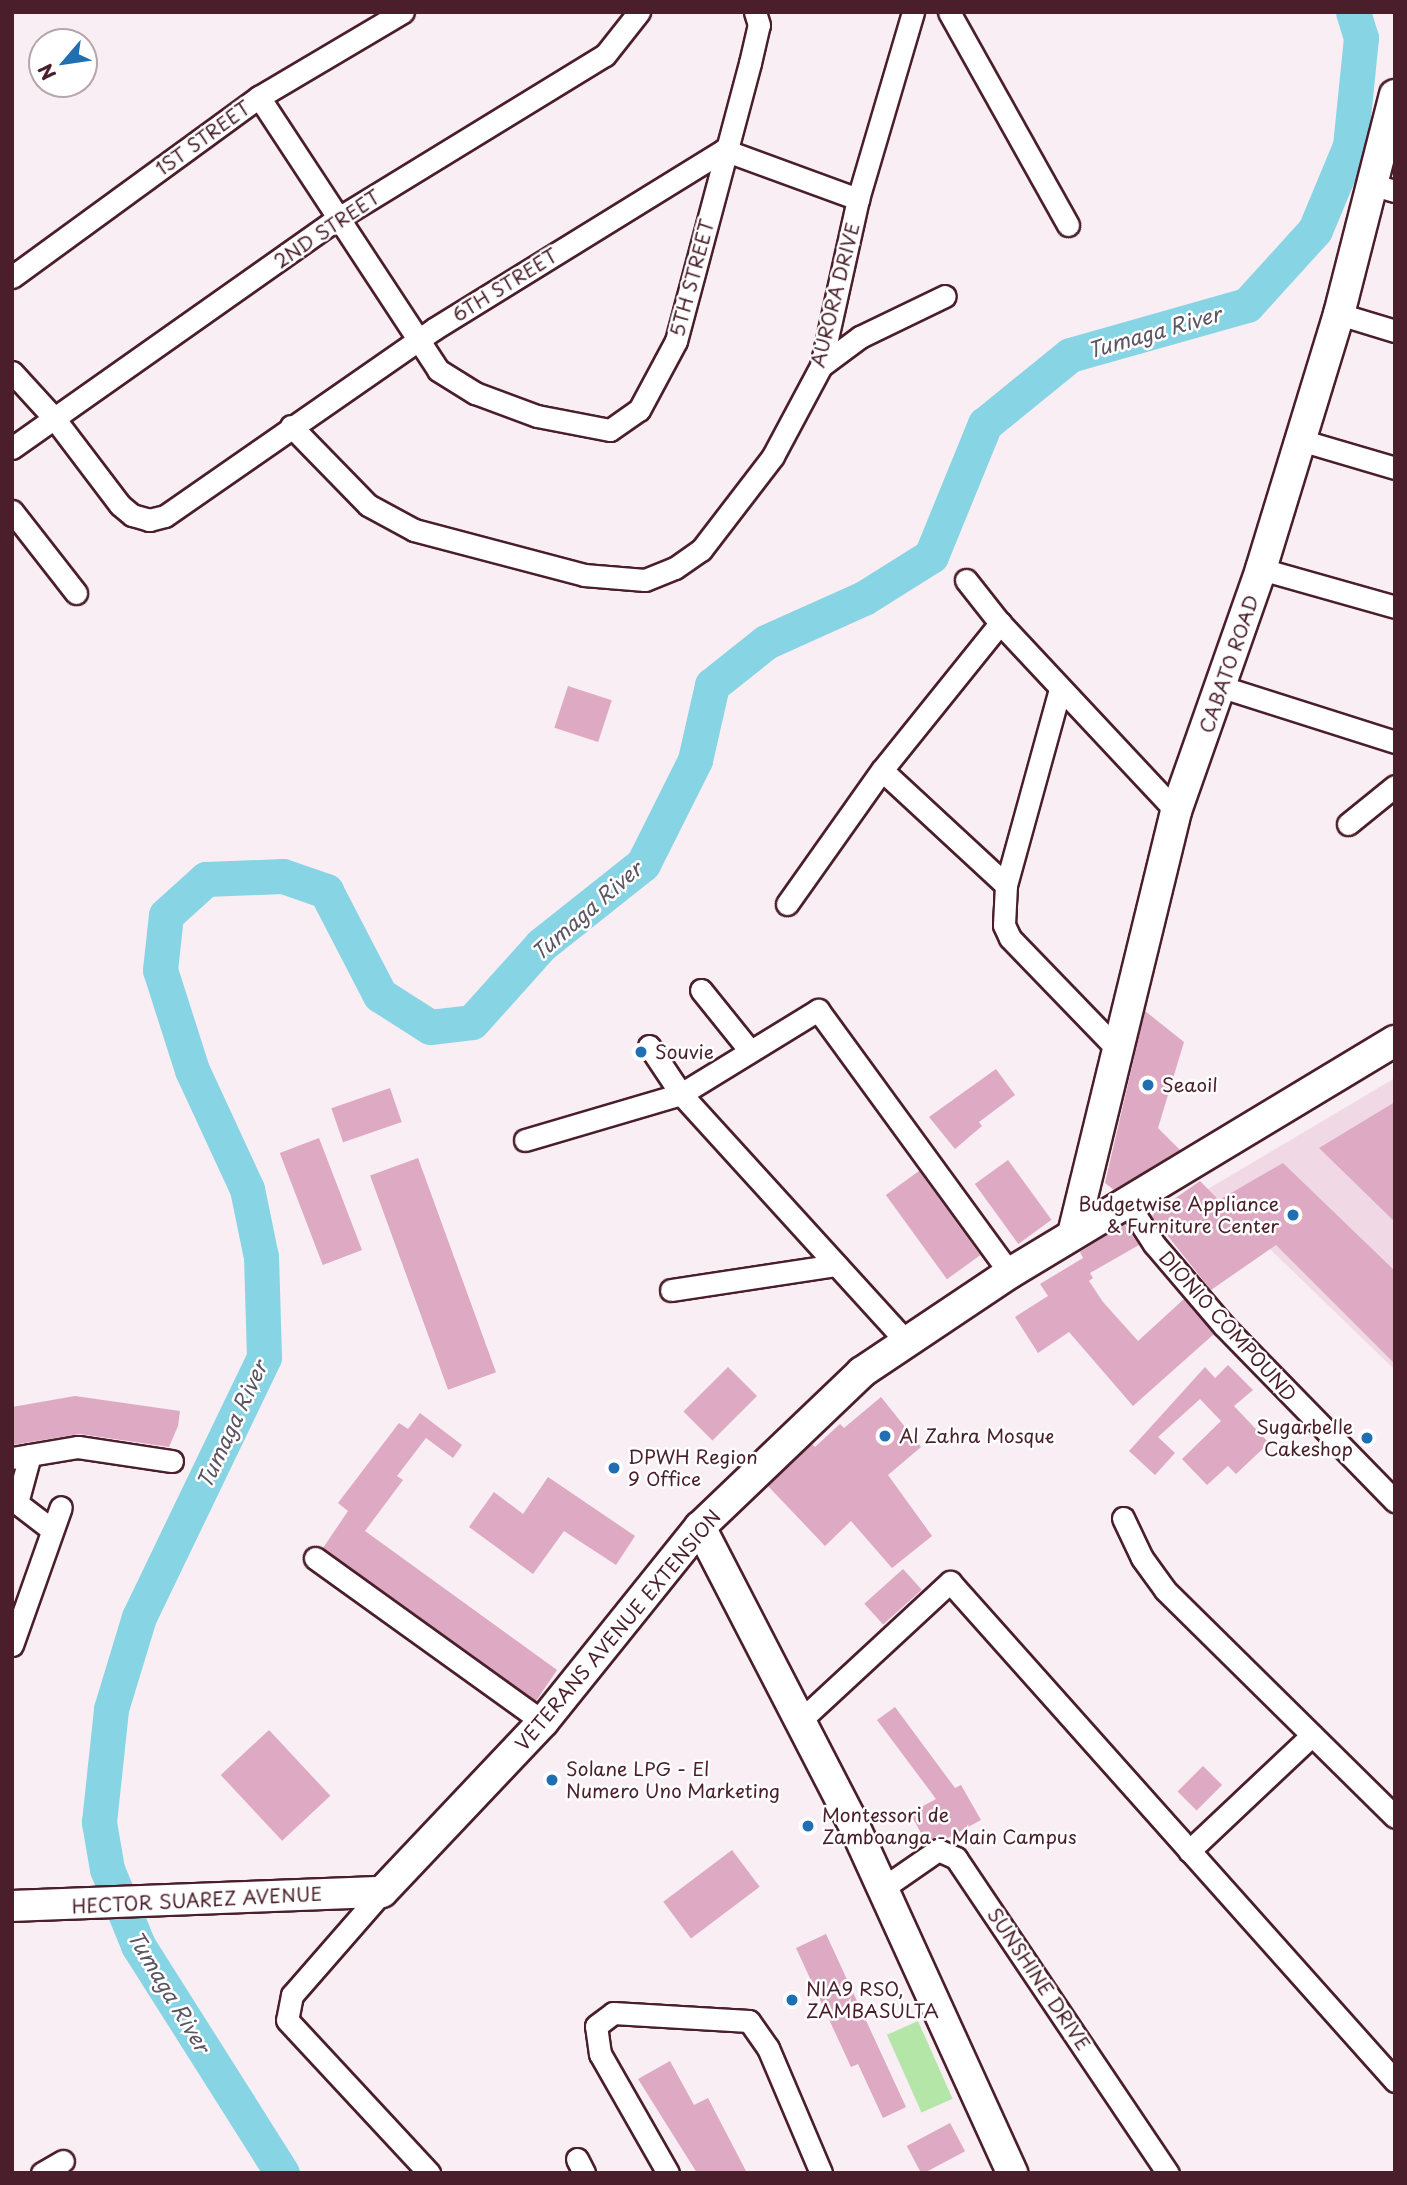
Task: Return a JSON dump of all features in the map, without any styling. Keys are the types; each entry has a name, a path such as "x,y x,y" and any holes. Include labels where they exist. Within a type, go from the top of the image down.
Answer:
{"main road":[{"name":"CABATO ROAD","path":"1073,1234 1176,811 1222,687 1339,314 1384,188 1395,96"},
{"name":"VETERANS AVENUE EXTENSION","path":"382,1892 543,1722 701,1527 832,1397 906,1341 1010,1273 1395,1041"},
{"path":"701,1527 802,1719 883,1888 1012,2173"},
{"name":"HECTOR SUAREZ AVENUE","path":"12,1906 382,1892"}],"street":[{"name":"1ST STREET","path":"12,277 259,97 403,12"},
{"name":"2ND STREET","path":"12,448 337,219 605,55 639,12"},
{"name":"5TH STREET","path":"259,97 415,341 438,370 475,393 586,428 610,430 627,422 639,410 676,341 759,25 755,12"},
{"name":"AURORA DRIVE","path":"291,426 368,505 414,530 584,575 645,580 701,550 773,456 821,366 858,199 913,12"},
{"path":"949,12 1068,225"},
{"path":"724,150 858,199"},
{"name":"6TH STREET","path":"12,372 54,418 120,505 132,515 149,520 165,516 415,341 724,150"},
{"path":"821,366 860,337 945,296"},
{"path":"1339,314 1395,331"},
{"path":"1300,440 1395,468"},
{"path":"12,511 76,593"},
{"path":"1261,569 1395,607"},
{"path":"966,580 1000,623 1176,811"},
{"path":"786,904 882,770 1000,623"},
{"path":"1222,687 1395,742"},
{"path":"1060,689 1006,885 1002,914 1010,938 1118,1050"},
{"path":"882,770 1006,885"},
{"path":"1348,824 1395,786"},
{"path":"701,990 750,1051"},
{"path":"525,1140 681,1094 818,1010 1010,1273"},
{"path":"649,1046 681,1094 906,1341"},
{"name":"DIONIO COMPOUND","path":"1128,1204 1154,1244 1224,1326 1395,1501"},
{"path":"671,1290 836,1265"},
{"path":"51,1529 16,1503 21,1457 78,1447 172,1461"},
{"path":"12,1645 19,1593 61,1507"},
{"path":"1123,1518 1142,1558 1165,1590 1395,1817"},
{"path":"315,1558 543,1722"},
{"path":"802,1719 950,1582 1395,2081"},
{"path":"1189,1851 1312,1735"},
{"name":"SUNSHINE DRIVE","path":"883,1888 938,1850 956,1858 1168,2173"},
{"path":"382,1892 292,1995 287,2020 429,2173"},
{"path":"668,2173 600,2054 596,2026 613,2013 749,2021 768,2048 821,2173"},
{"path":"42,2173 64,2161"}],"shaded area":[{"path":"1395,1078 1395,1370 1208,1189"}],"green space":[{"path":"918,2021 953,2099 922,2112 887,2035"}],"building":[{"path":"568,686 612,700 598,742 554,728"},
{"name":"Seaoil","path":"1145,1011 1184,1042 1158,1128 1180,1150 1114,1190 1105,1183"},
{"path":"996,1069 1015,1095 979,1122 982,1126 955,1149 929,1117"},
{"path":"390,1088 402,1122 343,1142 331,1108"},
{"path":"1395,1102 1395,1222 1319,1148"},
{"path":"319,1138 362,1250 323,1265 280,1153"},
{"path":"418,1158 496,1372 448,1390 370,1175"},
{"path":"1008,1160 1051,1220 1018,1244 975,1184"},
{"path":"1283,1163 1395,1271 1395,1364 1276,1245 1211,1290 1151,1215 1200,1181 1219,1200"},
{"path":"919,1171 980,1255 947,1279 886,1195"},
{"path":"1124,1224 1139,1245 1090,1273 1093,1278 1089,1281 1103,1302 1138,1341 1184,1299 1214,1334 1133,1406 1069,1332 1038,1353 1015,1317 1048,1296 1040,1284 1083,1258 1080,1252"},
{"path":"1228,1365 1253,1390 1234,1406 1269,1443 1236,1474 1228,1466 1207,1485 1182,1459 1221,1421 1200,1399 1158,1437 1175,1453 1155,1475 1129,1451 1205,1367 1215,1378"},
{"path":"728,1367 757,1396 712,1441 683,1412"},
{"path":"75,1396 180,1411 178,1426 169,1447 80,1434 12,1445 12,1407"},
{"path":"881,1397 921,1447 888,1475 932,1536 892,1568 851,1521 825,1546 768,1486 812,1444 815,1447 840,1424 844,1428"},
{"path":"420,1413 462,1445 453,1458 426,1438 397,1476 403,1480 365,1531 557,1670 536,1701 323,1548 348,1511 338,1503 399,1423 408,1429"},
{"path":"548,1477 635,1536 616,1565 564,1531 533,1574 469,1527 494,1492 523,1514"},
{"path":"903,1569 922,1590 883,1625 864,1604"},
{"path":"895,1707 955,1788 961,1785 981,1820 946,1839 936,1837 926,1842 910,1813 936,1799 877,1720"},
{"path":"269,1730 330,1796 282,1841 221,1775"},
{"path":"1203,1766 1222,1785 1197,1811 1178,1791"},
{"path":"732,1850 760,1887 691,1938 663,1902"},
{"path":"826,1934 906,2107 883,2118 858,2064 851,2067 796,1948"},
{"path":"670,2061 694,2105 708,2098 747,2173 697,2173 638,2079"},
{"path":"950,2123 965,2151 921,2173 907,2146"}],"waterway":[{"name":"Tumaga River","path":"282,2173 138,1945 107,1869 99,1822 111,1709 139,1617 264,1357 261,1257 247,1189 192,1070 160,970 166,915 206,879 283,876 326,891 380,995 430,1027 472,1022 541,945 643,864 695,760 712,685 766,642 864,598 931,556 985,424 1070,355 1247,305 1315,230 1350,146 1361,38 1353,12"}],"place":[{"name":"Souvie","path":"641,1052"},
{"name":"Seaoil","path":"1148,1085"},
{"name":"Budgetwise Appliance & Furniture Center","path":"1293,1215"},
{"name":"Al Zahra Mosque","path":"885,1436"},
{"name":"Sugarbelle Cakeshop","path":"1367,1438"},
{"name":"DPWH Region 9 Office","path":"614,1468"},
{"name":"Solane LPG - El Numero Uno Marketing","path":"552,1780"},
{"name":"Montessori de Zamboanga - Main Campus","path":"808,1826"},
{"name":"NIA9 RSO, ZAMBASULTA","path":"792,2000"}]}
